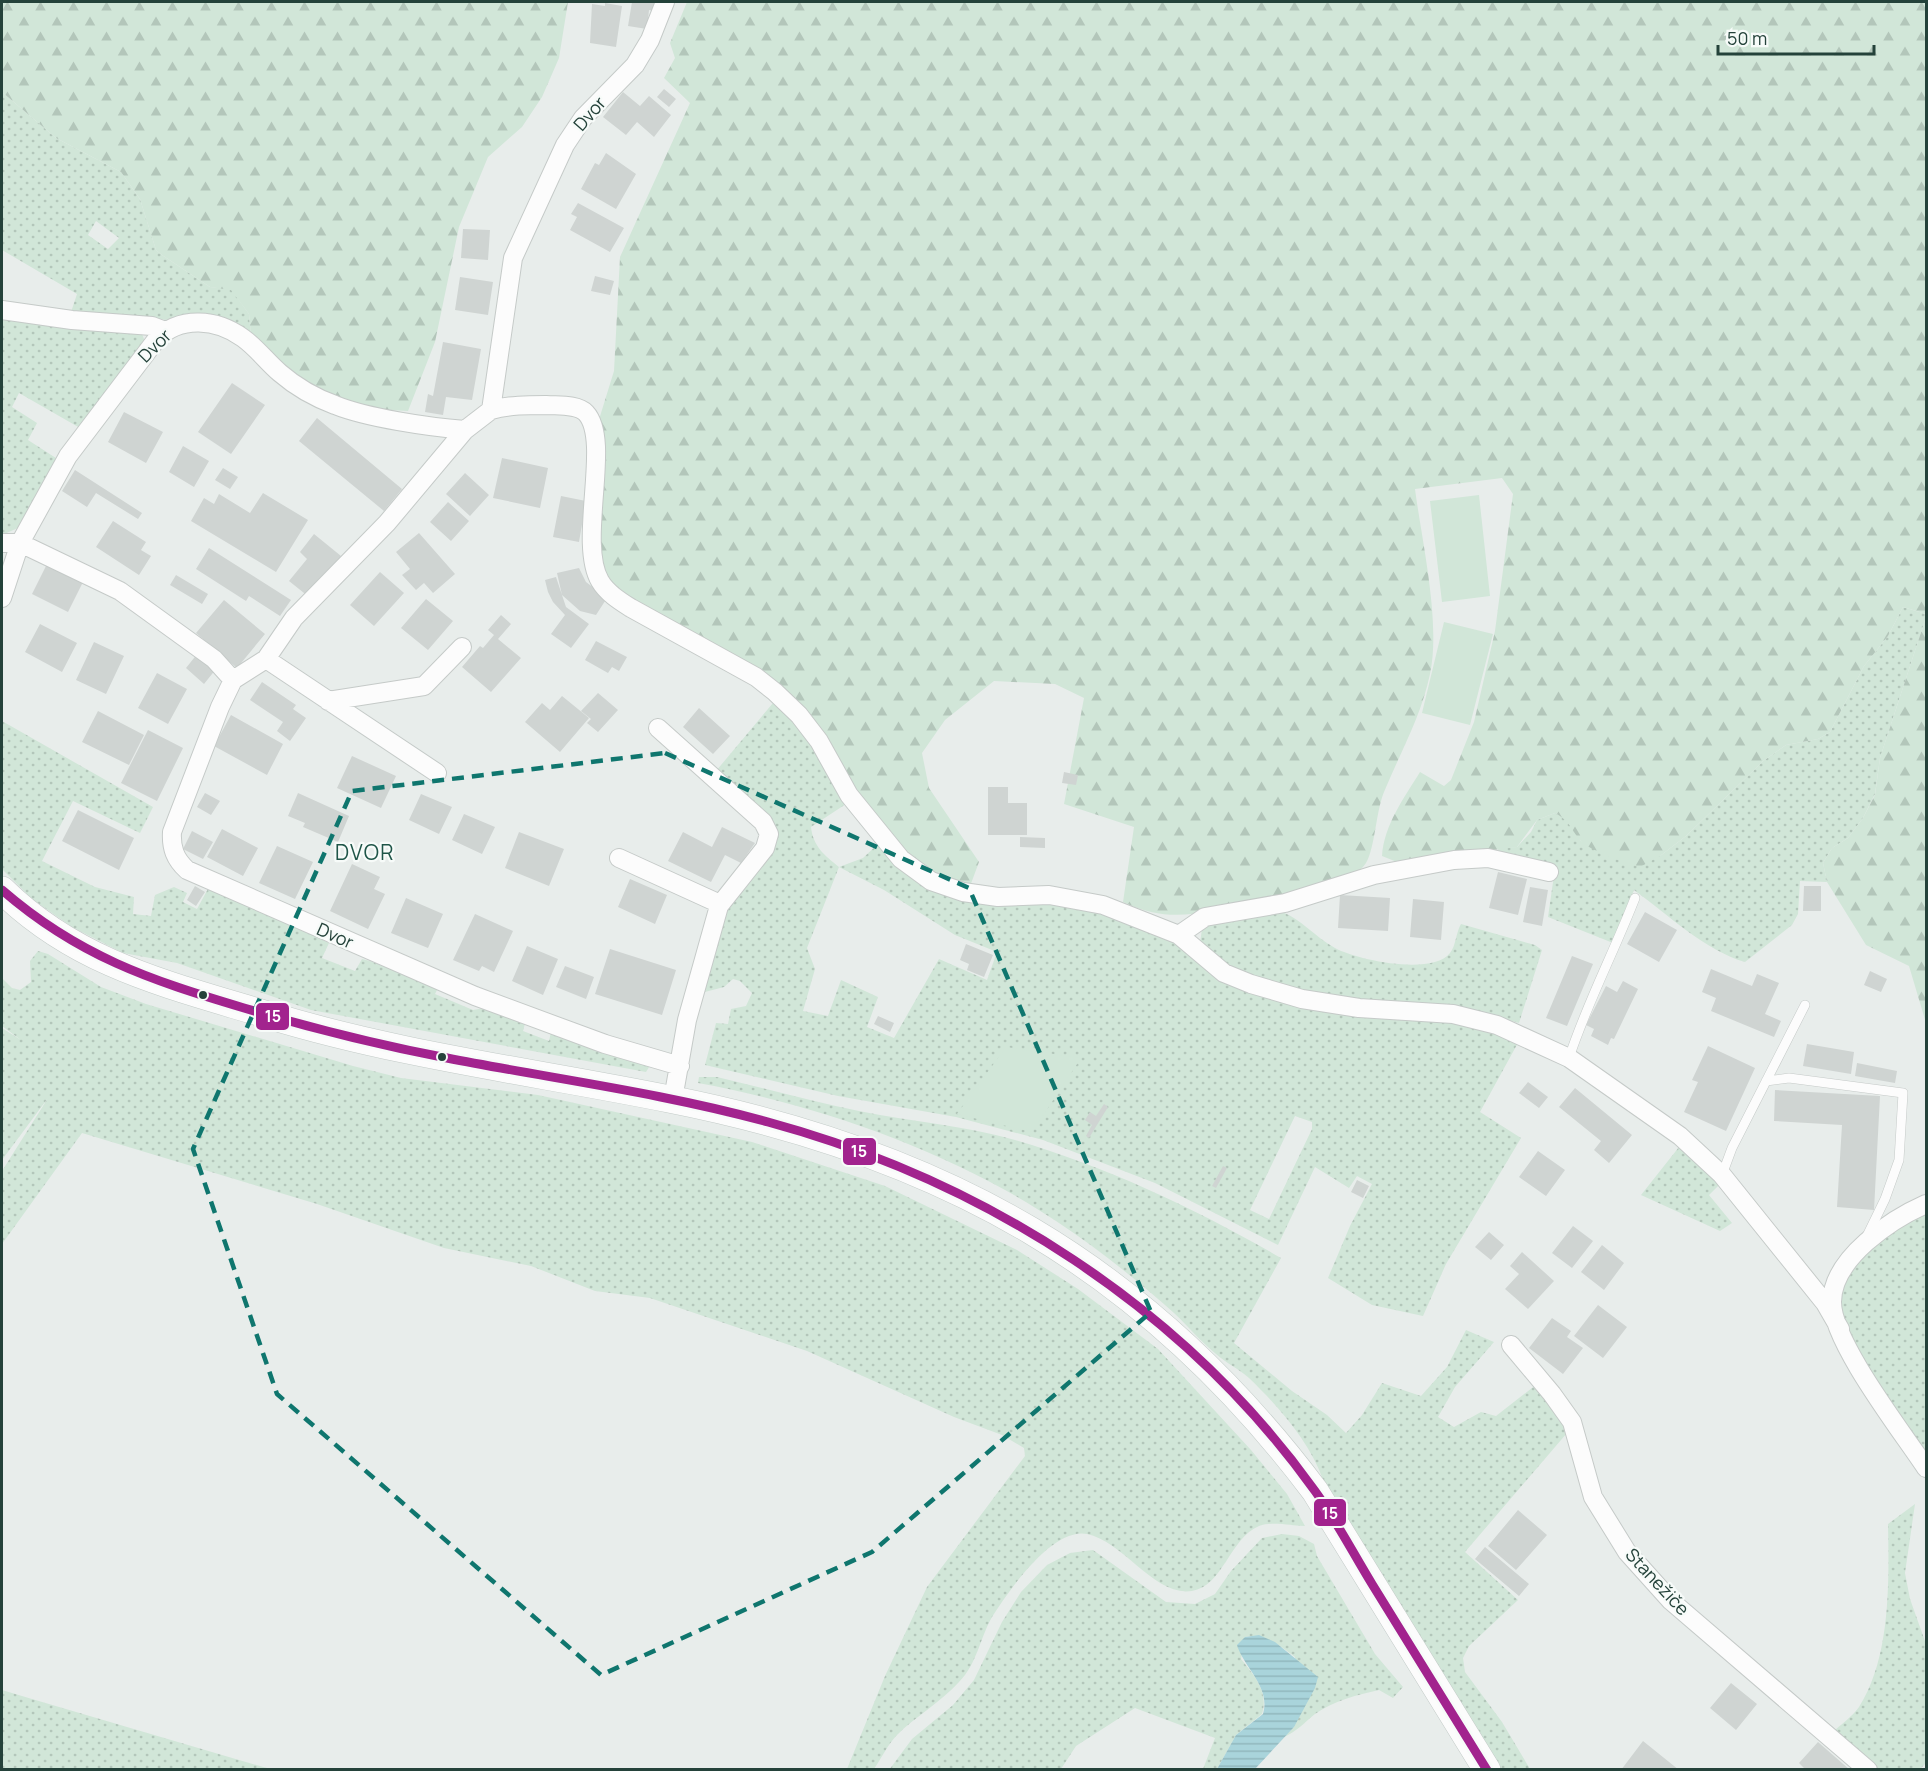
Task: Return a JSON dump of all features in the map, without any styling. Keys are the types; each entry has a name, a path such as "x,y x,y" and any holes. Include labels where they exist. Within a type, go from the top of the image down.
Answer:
{"street":[{"name":"Dvor","path":"491,410 513,258 565,145 583,118 635,65 650,40 665,2"},
{"path":"2,310 72,320 152,326 165,331"},
{"name":"Dvor","path":"2,598 21,543 68,456 165,331 200,322 221,327 243,338 281,374 333,404 356,413 465,430"},
{"path":"2,543 21,543 120,591 214,659 233,680 266,659 294,618 387,524 465,430 491,410 510,405 579,408 591,421 595,443 592,544 593,563 600,581 613,596 631,608 756,677 775,692 799,715 819,741 849,795 901,860 931,881 963,892 998,897 1049,896 1077,899 1125,911 1179,935 1224,973 1251,984 1302,999 1359,1008 1453,1014 1497,1025 1569,1058 1680,1136 1722,1175 1825,1303 1865,1380 1926,1468"},
{"path":"328,701 424,686 462,647"},
{"path":"266,659 436,773"},
{"name":"Dvor","path":"233,680 220,707 172,832 171,846 177,861 187,870 475,996 605,1044 680,1066"},
{"path":"658,728 763,822 769,834 765,848 720,904 687,1020 673,1099"},
{"path":"619,858 720,904"},
{"path":"1179,935 1205,917 1285,903 1374,875 1454,860 1488,858 1549,872"},
{"path":"2,890 40,922 72,944 130,973 339,1037 673,1099 770,1122 834,1141 959,1191 1050,1240 1153,1315 1237,1395 1315,1491 1487,1770"},
{"path":"1840,1329 1832,1302 1839,1275 1860,1249 1902,1215 1926,1204"},
{"name":"Stanežiče","path":"1511,1345 1572,1422 1593,1497 1627,1552 1671,1601 1868,1770"}],"lane":[{"path":"1569,1058 1578,1029 1616,949 1635,898"},
{"path":"1722,1175 1732,1148 1805,1005"},
{"path":"1766,1081 1789,1078 1904,1093 1899,1160 1885,1199 1860,1249"}],"highlighted area":[{"path":"665,753 969,888 1151,1312 872,1552 601,1675 277,1394 193,1149 352,791"}],"green space":[{"path":"2,2 568,2 559,58 542,97 522,127 488,157 459,227 435,342 408,411 355,408 299,378 251,336 249,314 231,290 210,287 156,250 140,199 121,172 56,138 2,92"},
{"path":"687,2 1926,2 1926,614 1903,607 1888,636 1864,666 1830,732 1818,739 1786,745 1763,761 1686,836 1660,856 1640,867 1592,849 1580,840 1567,822 1555,813 1537,820 1517,847 1397,862 1382,856 1387,833 1396,812 1420,772 1444,786 1451,780 1474,722 1495,631 1513,494 1502,478 1415,489 1432,607 1433,654 1430,674 1416,720 1381,800 1369,856 1357,872 1330,886 1187,914 1157,913 1123,902 1134,827 1064,804 1084,698 1055,684 994,681 945,720 922,753 929,788 979,862 969,889 937,878 904,856 874,818 802,710 618,598 601,573 597,426 614,371 620,257 690,103 664,78 675,58 670,43"},
{"path":"2,92 56,138 121,172 140,199 156,250 210,287 231,289 249,314 251,336 233,324 204,313 172,320 70,315 77,294 2,250","holes":["96,221 119,238 108,249 88,235"]},
{"path":"2,314 140,329 146,344 80,428 19,393 12,407 37,423 28,440 59,460 20,527 2,535"},
{"path":"1479,495 1490,596 1442,602 1430,501"},
{"path":"1903,607 1926,614 1926,617 1880,758 1875,794 1863,818 1848,838 1832,848 1823,863 1827,882 1800,881 1798,914 1792,925 1745,962 1730,957 1701,941 1634,890 1613,943 1548,917 1555,868 1500,855 1498,848 1517,847 1531,832 1537,820 1555,813 1568,820 1581,841 1660,856 1686,836 1763,761 1786,745 1818,739 1830,732 1864,666 1888,636"},
{"path":"1926,617 1926,1023 1909,966 1866,945 1827,882 1823,863 1832,848 1848,838 1863,818 1875,795 1880,758"},
{"path":"1444,622 1493,634 1470,725 1422,713"},
{"path":"773,703 797,722 849,802 811,827 814,840 820,850 839,867 863,858 880,842 930,885 1069,902 1157,931 1231,982 1448,1019 1519,1041 1480,1112 1521,1138 1446,1264 1423,1316 1372,1305 1328,1278 1350,1226 1372,1184 1357,1176 1349,1188 1315,1167 1278,1245 1155,1183 1043,1140 956,1117 838,1096 705,1065 716,1023 728,1024 731,1009 746,1006 752,993 740,981 733,979 724,987 701,993 714,945 732,900 769,852 778,831 768,815 716,771","holes":["839,867 884,890 955,935 997,952 987,980 939,959 894,1038 867,1027 878,997 841,980 828,1016 803,1011 815,969 807,948","1295,1116 1312,1122 1312,1129 1269,1219 1250,1210"]},
{"path":"2,721 153,807 140,833 73,801 42,861 95,887 134,897 133,914 151,916 155,895 174,887 187,893 183,902 197,909 209,887 329,943 322,958 355,971 362,959 370,961 438,988 435,994 473,1010 490,1007 526,1020 523,1031 549,1041 551,1032 651,1064 646,1072 311,1010 177,963 123,953 72,927 32,899 2,869"},
{"path":"1282,912 1335,948 1360,957 1394,964 1428,964 1441,960 1452,950 1461,924 1535,945 1542,950 1519,1023 1465,1008 1322,999 1225,968 1200,943 1202,929 1209,922"},
{"path":"38,951 48,954 101,987 146,1004 353,1066 401,1078 538,1095 752,1142 885,1186 1017,1250 1078,1289 1158,1349 1251,1450 1287,1494 1305,1526 1276,1524 1259,1526 1241,1541 1211,1580 1203,1587 1192,1591 1178,1591 1165,1586 1100,1539 1087,1534 1074,1535 1060,1540 1032,1564 1009,1592 992,1617 970,1667 959,1682 897,1735 874,1769 847,1769 885,1676 927,1587 1025,1456 1024,1448 1002,1435 954,1417 807,1351 650,1298 595,1291 531,1266 444,1248 317,1204 82,1133 2,1244 2,1171 48,1098 2,1160 2,1028 21,1040 2,1026 2,978 12,988 20,990 31,982 30,961"},
{"path":"1006,1047 1081,1058 1032,1132 957,1114"},
{"path":"699,1077 717,1077 859,1111 1015,1140 1084,1163 1152,1191 1250,1240 1281,1258 1234,1343 1292,1391 1327,1415 1346,1433 1362,1415 1382,1383 1421,1396 1447,1367 1466,1330 1494,1342 1455,1387 1438,1417 1454,1427 1481,1412 1496,1416 1537,1384 1562,1417 1567,1433 1465,1552 1518,1600 1469,1646 1463,1658 1465,1672 1502,1722 1530,1769 1499,1769 1323,1480 1302,1438 1292,1425 1249,1378 1210,1349 1146,1288 1102,1253 1056,1221 974,1173 884,1134 790,1104 698,1083"},
{"path":"1679,1147 1720,1184 1709,1195 1732,1223 1720,1231 1641,1195"},
{"path":"1926,1210 1926,1456 1863,1361 1845,1321 1841,1300 1846,1278 1859,1260 1886,1236"},
{"path":"1915,1504 1905,1573 1910,1599 1926,1644 1926,1763 1920,1769 1877,1769 1832,1733 1859,1707 1877,1665 1883,1642 1888,1594 1888,1524"},
{"path":"1282,1534 1299,1536 1314,1544 1317,1556 1375,1654 1403,1687 1393,1698 1379,1690 1346,1699 1322,1709 1284,1737 1294,1727 1295,1657 1266,1639 1245,1637 1241,1659 1259,1684 1264,1706 1262,1714 1236,1735 1217,1769 1203,1769 1215,1738 1135,1708 1076,1746 1061,1769 889,1770 912,1739 953,1705 974,1680 1002,1622 1021,1592 1047,1565 1070,1553 1093,1550 1166,1602 1195,1604 1215,1594 1231,1571 1262,1538"},
{"path":"2,1690 32,1699 270,1769 2,1769"}],"water":[{"path":"1259,1635 1275,1642 1318,1677 1315,1688 1294,1727 1255,1769 1217,1769 1236,1735 1263,1714 1264,1704 1260,1686 1237,1645 1245,1637"}],"building":[{"path":"632,2 656,2 654,11 649,10 647,29 628,26"},
{"path":"605,3 622,6 616,47 590,43 592,4 605,6"},
{"path":"664,89 676,99 669,107 657,97"},
{"path":"623,92 640,106 649,96 671,115 654,137 637,122 626,135 603,117"},
{"path":"606,153 636,174 616,209 581,189 595,163 599,165"},
{"path":"578,203 624,228 610,252 570,230 577,217 571,214"},
{"path":"463,229 490,230 488,260 461,258"},
{"path":"595,276 614,281 610,295 591,291"},
{"path":"460,277 493,282 488,315 455,310"},
{"path":"443,342 481,349 472,400 446,397 443,415 425,412 428,394 433,396"},
{"path":"232,383 265,405 231,454 198,432"},
{"path":"124,412 163,432 146,463 108,442"},
{"path":"317,418 402,489 384,511 299,441"},
{"path":"183,446 209,461 194,487 169,472"},
{"path":"502,458 548,468 540,508 493,498"},
{"path":"223,468 238,477 230,489 215,480"},
{"path":"75,470 142,513 138,519 96,493 87,507 62,491"},
{"path":"465,473 489,495 470,516 446,494"},
{"path":"263,493 308,520 276,572 191,521 204,498 214,504 219,494 250,513"},
{"path":"561,496 586,501 579,542 553,537"},
{"path":"448,502 469,521 451,541 430,522"},
{"path":"113,521 146,542 141,550 151,556 139,575 96,547"},
{"path":"419,533 455,574 433,593 424,583 416,590 402,575 410,569 396,552"},
{"path":"314,534 341,556 309,597 289,581 307,559 300,552"},
{"path":"209,548 291,600 280,616 249,596 246,601 196,569"},
{"path":"47,564 83,582 68,612 32,594"},
{"path":"579,568 586,582 607,598 596,615 580,611 562,595 557,573"},
{"path":"380,572 404,593 374,626 350,605"},
{"path":"176,575 208,594 202,604 170,585"},
{"path":"556,577 566,607 589,624 571,648 551,634 565,615 553,602 545,580"},
{"path":"426,599 453,621 428,650 401,628"},
{"path":"224,600 265,634 237,668 196,633"},
{"path":"501,615 511,624 498,639 521,658 491,692 462,667 480,646 483,648 494,635 488,630"},
{"path":"40,624 77,643 62,672 25,652"},
{"path":"596,641 627,657 619,671 612,667 608,673 585,660"},
{"path":"94,642 124,656 106,694 76,680"},
{"path":"198,653 216,669 204,684 186,668"},
{"path":"157,673 187,689 168,724 138,708"},
{"path":"262,682 296,705 293,709 306,718 290,741 277,731 283,722 250,700"},
{"path":"598,693 618,710 598,732 587,723 591,719 581,711"},
{"path":"562,696 589,718 560,752 525,722 542,703 550,710"},
{"path":"699,708 730,736 713,754 683,727"},
{"path":"98,711 144,735 129,765 82,742"},
{"path":"231,715 283,744 267,775 214,746"},
{"path":"148,730 183,748 157,801 121,783"},
{"path":"352,756 396,776 381,808 337,788"},
{"path":"1064,772 1078,775 1076,785 1062,783"},
{"path":"988,787 1008,787 1008,803 1027,803 1027,835 988,835"},
{"path":"205,793 220,801 211,815 197,807"},
{"path":"298,793 349,816 338,842 303,827 305,823 288,816"},
{"path":"421,794 452,807 439,834 409,820"},
{"path":"78,810 134,838 119,870 62,841"},
{"path":"464,814 495,827 482,854 452,840"},
{"path":"722,827 755,843 741,863 725,855 711,882 668,861 683,832 712,847"},
{"path":"222,829 258,848 243,876 207,857"},
{"path":"192,831 213,842 203,859 183,849"},
{"path":"519,832 564,849 549,886 505,868"},
{"path":"1020,837 1045,838 1045,848 1020,847"},
{"path":"277,846 313,862 295,899 259,883"},
{"path":"352,864 380,877 374,889 385,894 368,929 330,911"},
{"path":"1498,872 1527,879 1518,915 1489,908"},
{"path":"630,879 667,895 655,924 618,907"},
{"path":"195,886 205,892 196,906 187,900"},
{"path":"1804,886 1821,886 1821,911 1803,911"},
{"path":"1530,887 1548,890 1542,926 1523,922"},
{"path":"1340,895 1390,898 1388,931 1338,928"},
{"path":"406,898 443,914 428,948 391,933"},
{"path":"1413,899 1444,902 1441,940 1410,937"},
{"path":"1645,912 1677,930 1659,962 1627,944"},
{"path":"475,914 513,931 494,972 482,966 479,971 453,960"},
{"path":"966,944 993,955 984,977 967,970 969,964 960,960"},
{"path":"527,946 558,959 543,995 512,981"},
{"path":"610,949 676,970 662,1015 595,994"},
{"path":"1572,956 1593,964 1567,1026 1546,1018"},
{"path":"565,966 594,977 586,999 556,987"},
{"path":"1711,969 1752,986 1757,974 1779,983 1765,1014 1781,1021 1774,1037 1711,1011 1716,998 1702,992"},
{"path":"1870,971 1887,979 1881,992 1864,985"},
{"path":"1623,981 1638,989 1614,1039 1611,1038 1608,1045 1591,1036 1594,1029 1586,1025 1606,986 1617,992"},
{"path":"878,1016 894,1023 890,1032 874,1024"},
{"path":"1807,1044 1854,1052 1851,1074 1803,1066"},
{"path":"1708,1046 1755,1068 1726,1131 1684,1112 1698,1082 1692,1080"},
{"path":"1857,1063 1897,1071 1895,1083 1855,1076"},
{"path":"1528,1082 1548,1097 1539,1108 1519,1093"},
{"path":"1575,1088 1632,1135 1609,1163 1594,1150 1601,1141 1559,1107"},
{"path":"1775,1090 1880,1096 1874,1210 1837,1207 1842,1125 1774,1121"},
{"path":"1104,1104 1108,1107 1089,1138 1086,1136 1092,1125 1085,1120 1090,1112 1096,1116"},
{"path":"1538,1151 1565,1170 1546,1196 1519,1177"},
{"path":"1223,1166 1227,1168 1216,1188 1212,1186"},
{"path":"1357,1180 1369,1186 1363,1198 1351,1192"},
{"path":"1573,1226 1593,1241 1572,1268 1552,1253"},
{"path":"1489,1232 1504,1245 1491,1260 1475,1247"},
{"path":"1602,1245 1624,1263 1604,1290 1581,1272"},
{"path":"1522,1252 1554,1281 1528,1309 1505,1289 1519,1274 1510,1266"},
{"path":"1598,1305 1627,1327 1603,1358 1574,1336"},
{"path":"1552,1318 1571,1331 1567,1337 1583,1348 1563,1374 1529,1348"},
{"path":"1518,1510 1547,1535 1516,1570 1488,1546"},
{"path":"1485,1547 1529,1584 1519,1596 1475,1559"},
{"path":"1731,1683 1757,1704 1736,1730 1710,1708"},
{"path":"1643,1741 1679,1770 1621,1770"},
{"path":"1818,1742 1850,1770 1806,1770 1799,1763"}],"transit line":[{"name":"15","path":"2,890 30,913 87,949 146,976 210,998 371,1042 689,1103 768,1122 848,1147 926,1179 1002,1216 1073,1260 1141,1309 1204,1364 1262,1425 1330,1513 1487,1770"}],"district":[{"name":"DVOR","path":"365,853"}]}
